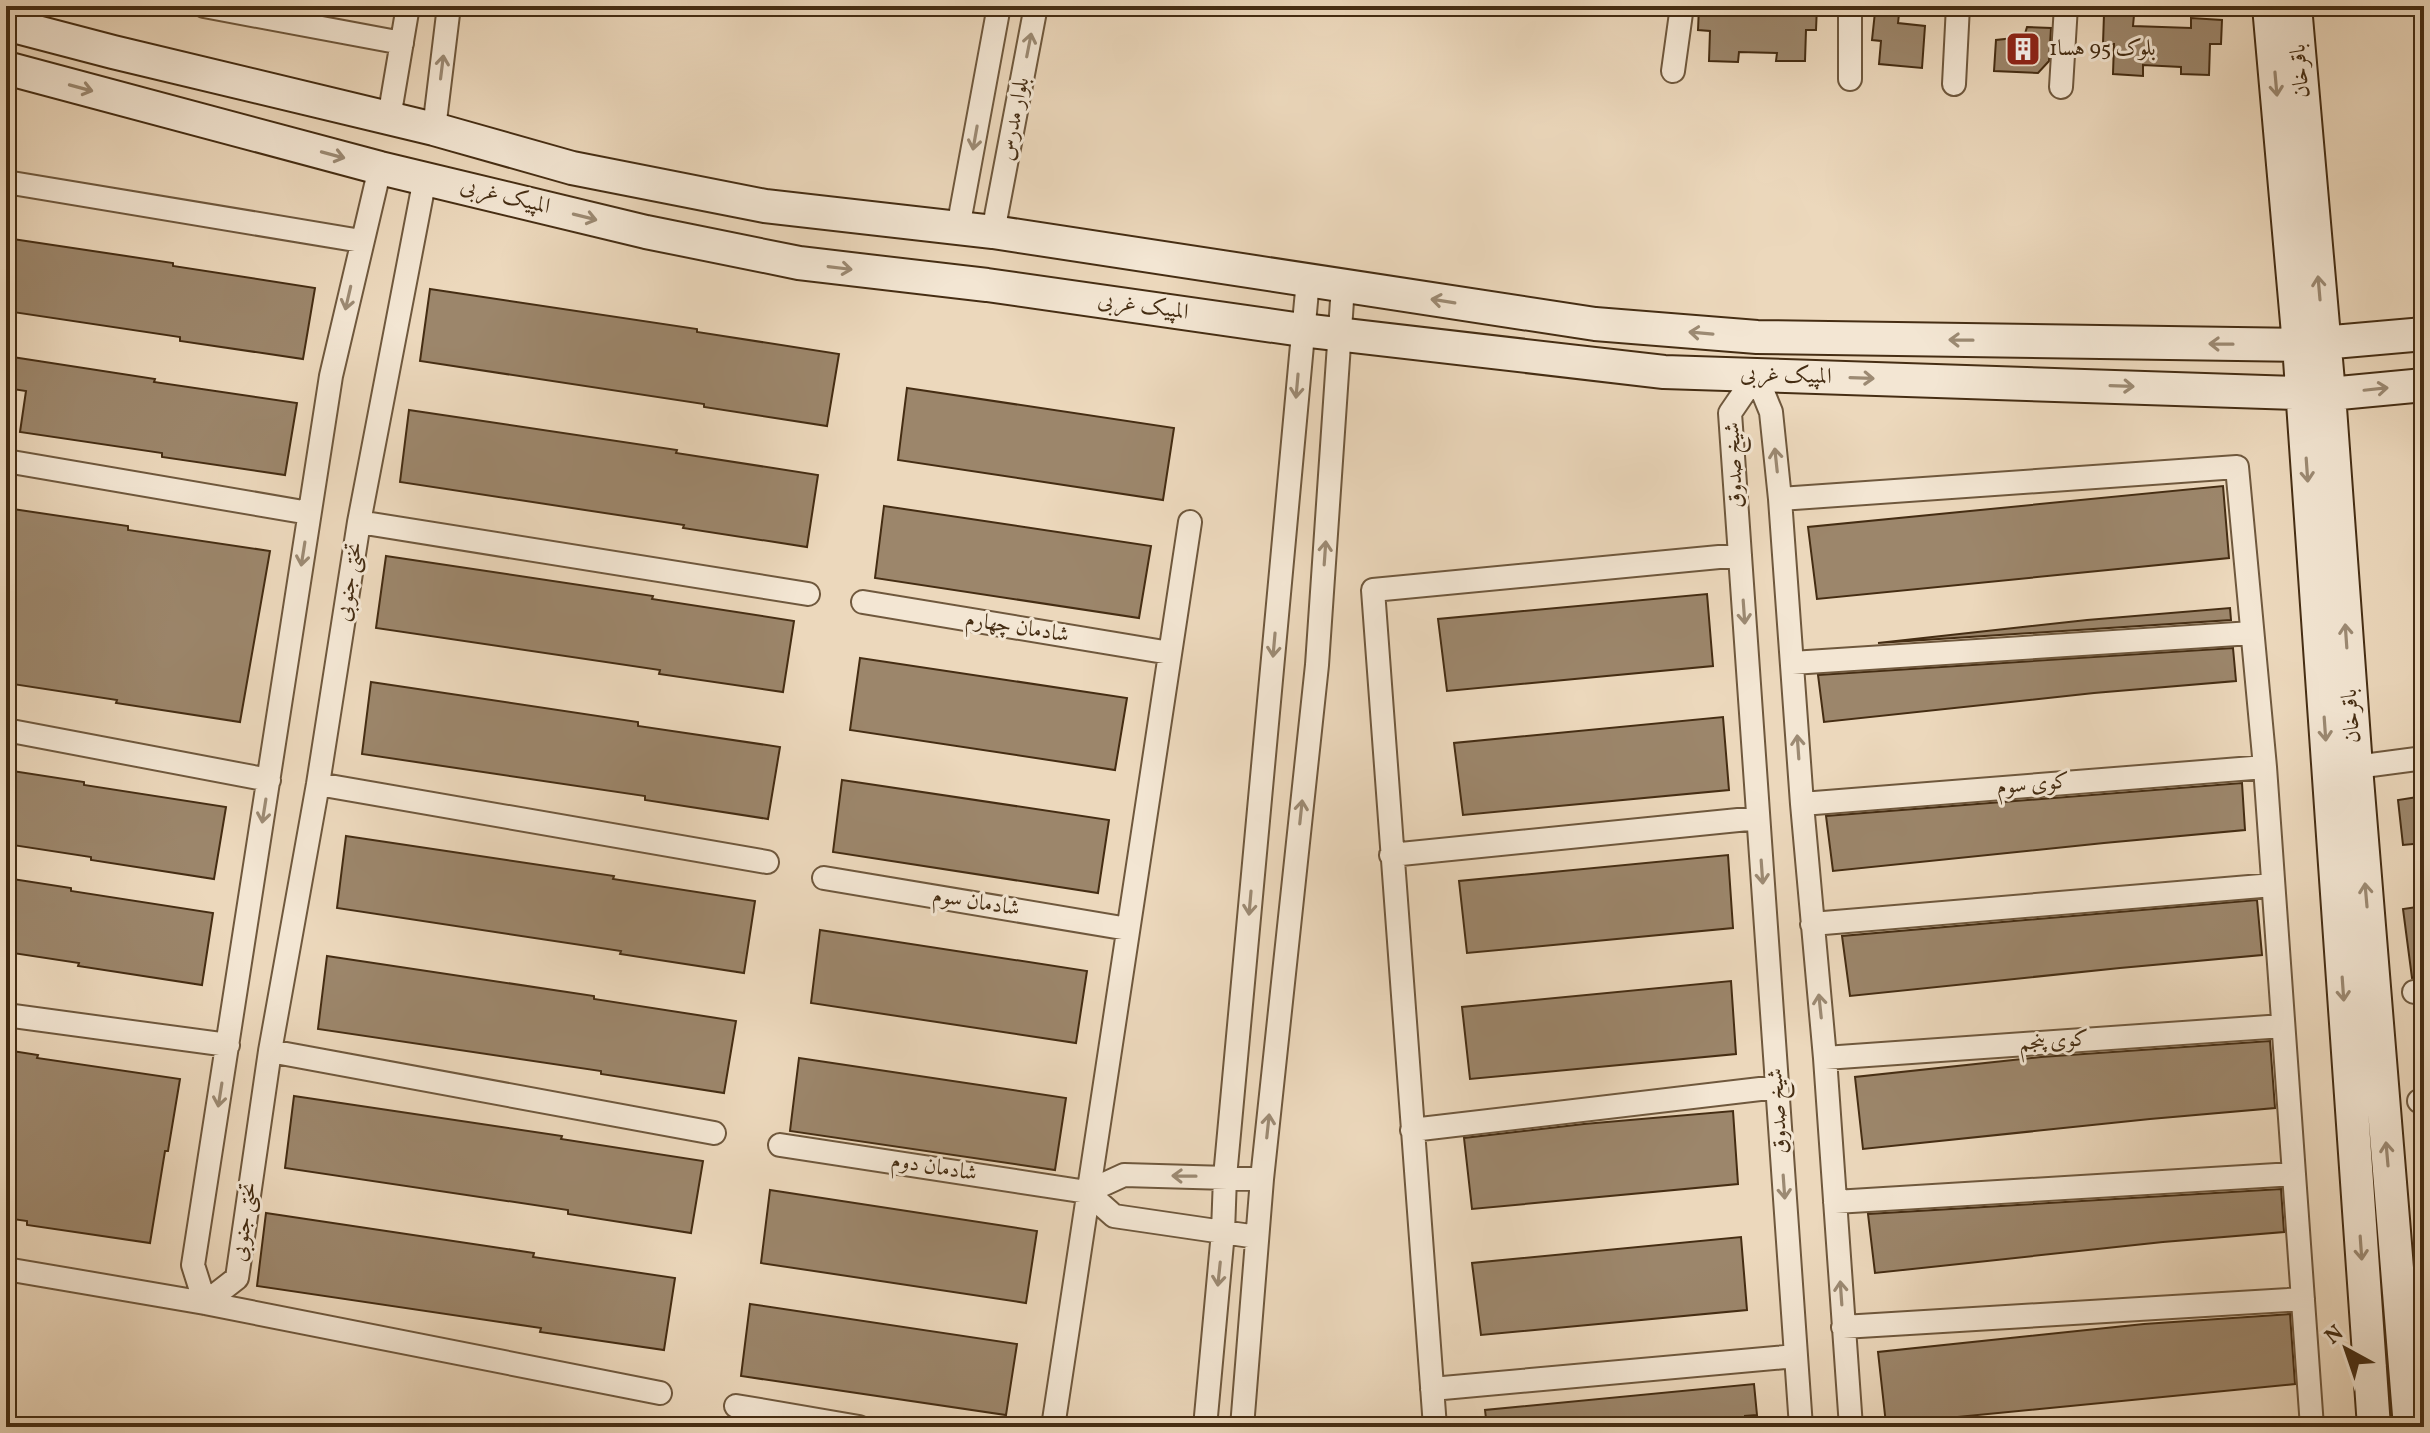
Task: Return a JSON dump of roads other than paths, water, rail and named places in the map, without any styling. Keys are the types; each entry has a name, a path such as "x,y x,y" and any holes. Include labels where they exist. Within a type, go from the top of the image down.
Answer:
{"street":[{"path":"204,6 402,43"},
{"path":"380,168 408,6"},
{"path":"425,178 449,6"},
{"name":"بلوار مدرس","path":"958,228 999,6"},
{"name":"بلوار مدرس","path":"993,232 1036,6"},
{"path":"1673,71 1682,6"},
{"path":"1850,6 1850,79"},
{"path":"1954,84 1958,6"},
{"path":"2061,87 2066,6"},
{"name":"باقرخان","path":"2269,6 2311,344"},
{"name":"باقرخان","path":"2295,6 2311,344 2374,1427"},
{"name":"المپیک غربی","path":"6,24 434,129 572,168 765,206 993,232 1595,324 1757,337 2311,344 2424,334"},
{"name":"المپیک غربی","path":"6,68 380,168 646,232 799,263 987,285 1340,335 1664,372 2315,393 2424,385"},
{"name":"تختی جنوبی","path":"380,168 334,360 193,1265 205,1303 237,1278 270,1051 318,784 359,522 425,178"},
{"path":"6,182 361,241"},
{"path":"950,281 958,228"},
{"path":"987,285 993,232"},
{"path":"1205,1427 1225,1177 1308,280"},
{"path":"1242,1427 1262,1179 1317,665 1343,286"},
{"path":"1756,375 1757,337"},
{"name":"شیخ صدوق","path":"1756,375 1771,412 1780,499 1851,1427"},
{"name":"شیخ صدوق","path":"1756,375 1730,413 1801,1427"},
{"name":"باقرخان","path":"2315,393 2412,1311 2410,1427"},
{"path":"6,461 309,513"},
{"path":"1780,499 2237,467 2265,767 2312,1427"},
{"path":"359,522 808,594"},
{"path":"1053,1427 1190,522"},
{"path":"1435,1427 1373,590 1740,555"},
{"name":"شادمان چهارم","path":"863,602 1170,653"},
{"path":"1792,663 2252,633"},
{"path":"6,730 269,780"},
{"path":"2356,767 2424,758"},
{"name":"کوی سوم","path":"1802,804 2265,767"},
{"path":"318,784 767,862"},
{"path":"1391,855 1758,818"},
{"name":"شادمان سوم","path":"824,878 1128,929"},
{"path":"1812,924 2273,885"},
{"path":"6,1015 228,1045"},
{"name":"کوی پنجم","path":"1825,1058 2283,1026"},
{"path":"270,1051 714,1133"},
{"path":"1412,1130 1777,1087"},
{"name":"شادمان دوم","path":"780,1145 1087,1192"},
{"path":"1835,1202 2294,1174"},
{"path":"1087,1192 1124,1175 1262,1179"},
{"path":"1087,1192 1114,1216 1257,1237"},
{"path":"6,1269 205,1303 660,1393"},
{"path":"1843,1327 2303,1299"},
{"path":"1432,1389 1796,1356"},
{"path":"736,1406 859,1427"}],"place":[{"name":"بلوک 95 هسا1","path":"2023,49"}]}
